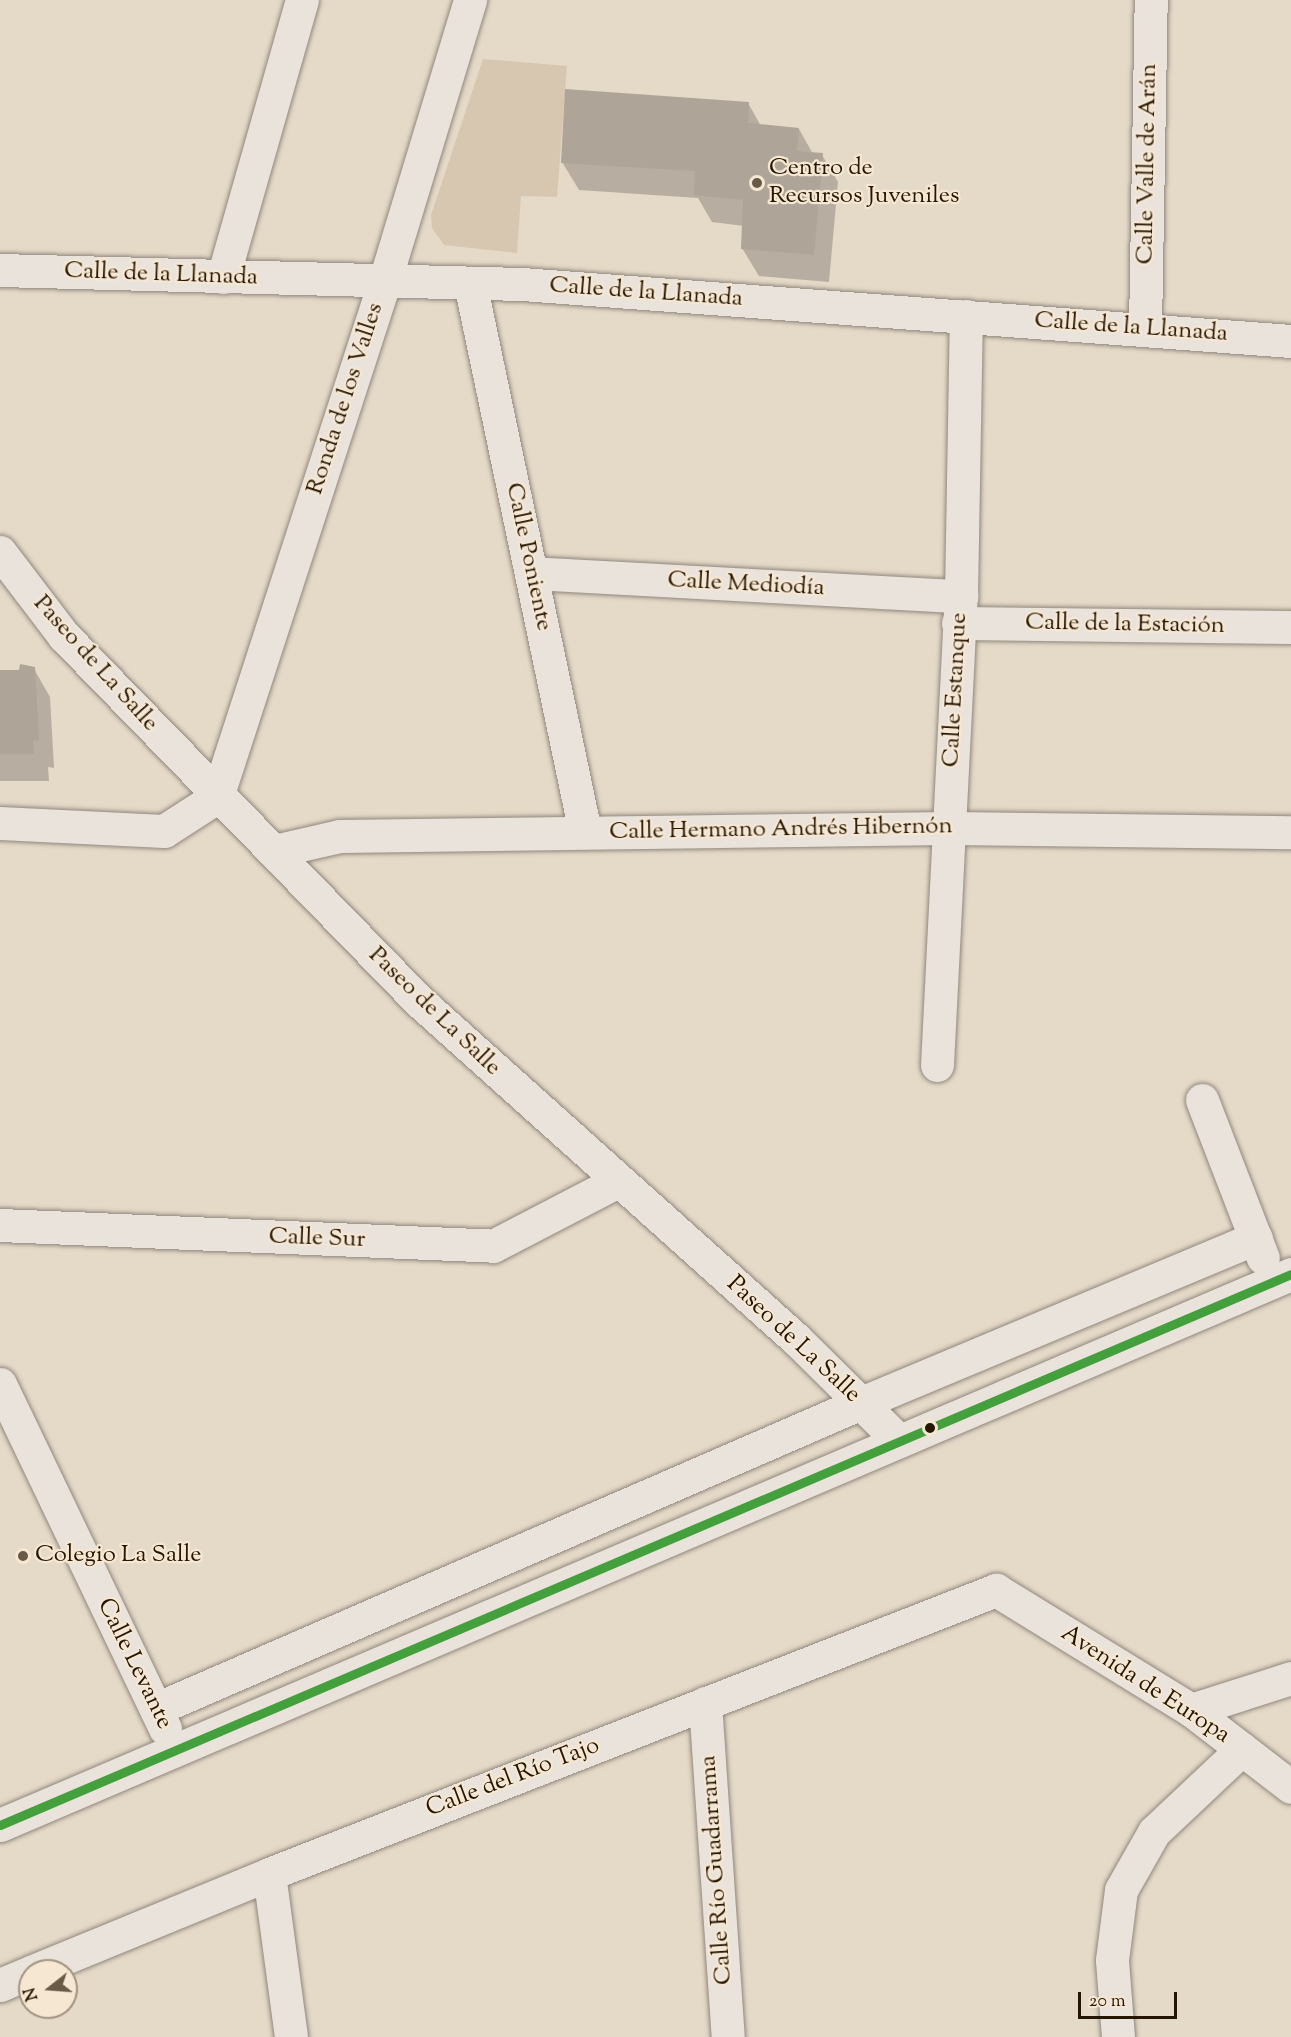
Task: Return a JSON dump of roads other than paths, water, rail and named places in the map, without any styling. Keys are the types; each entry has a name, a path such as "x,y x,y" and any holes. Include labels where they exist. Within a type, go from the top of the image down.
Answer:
{"street":[{"path":"223,277 302,0"},
{"name":"Ronda de los Valles","path":"217,796 385,280 470,0"},
{"name":"Calle Valle de Arán","path":"1145,328 1151,0"},
{"name":"Calle de la Llanada","path":"0,270 470,283 1145,328 1291,341"},
{"name":"Calle Poniente","path":"470,283 585,832"},
{"name":"Calle Estanque","path":"937,1065 951,828 960,610 966,316"},
{"name":"Paseo de La Salle","path":"0,552 64,636 217,796 274,851 419,1001 796,1338 899,1441"},
{"name":"Calle Mediodía","path":"531,573 960,610"},
{"name":"Calle de la Estación","path":"960,610 1291,627"},
{"path":"0,822 164,831 217,796"},
{"name":"Calle Hermano Andrés Hibernón","path":"274,851 340,836 951,828 1291,832"},
{"path":"0,1825 1282,1278 1256,1238 1202,1100"},
{"name":"Calle Sur","path":"0,1225 493,1246 618,1181"},
{"path":"156,1709 861,1403 1256,1238"},
{"name":"Calle Levante","path":"0,1384 175,1750"},
{"name":"Calle del Río Tajo","path":"63,1959 269,1874 996,1590"},
{"name":"Avenida de Europa","path":"996,1590 1191,1710 1291,1786"},
{"path":"1191,1710 1291,1678"},
{"name":"Calle Río Guadarrama","path":"705,1703 728,2037"},
{"path":"1118,2037 1112,1960 1121,1890 1154,1832 1242,1749"},
{"path":"269,1874 291,2037"},
{"name":"Calle del Río Tajo","path":"0,1984 18,1977"}],"place":[{"name":"Centro de Recursos Juveniles","path":"757,183"},
{"name":"Colegio La Salle","path":"23,1556"}]}
